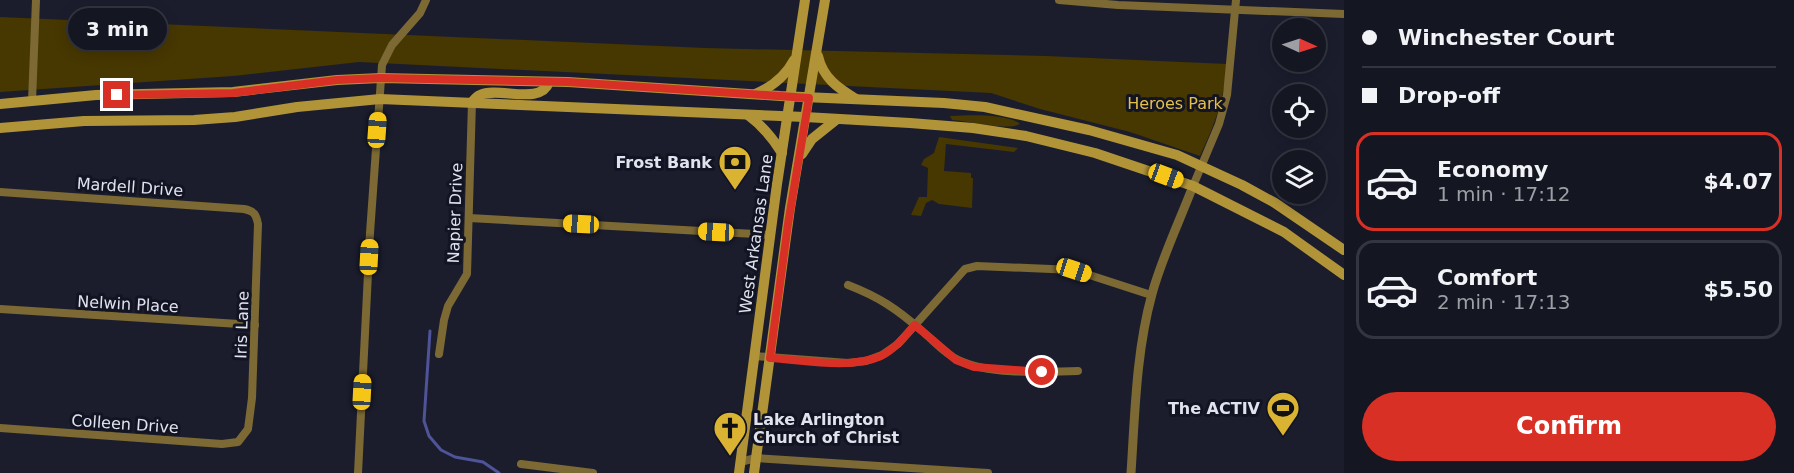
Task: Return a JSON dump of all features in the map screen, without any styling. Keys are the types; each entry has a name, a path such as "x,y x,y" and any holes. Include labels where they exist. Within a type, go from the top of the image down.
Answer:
{"main road":[{"name":"West Arkansas Lane","path":"739,467 805,0"},
{"name":"West Arkansas Lane","path":"754,473 790,208 825,0"},
{"path":"754,95 781,78 798,52"},
{"path":"817,53 827,77 856,99"},
{"path":"0,104 96,95 233,93 337,80 381,78 549,82 986,107 1033,116 1177,155 1275,203 1344,250"},
{"path":"472,102 480,94 543,91 549,82"},
{"path":"0,128 84,121 194,120 235,117 297,107 380,99 910,123 1026,136 1095,153 1193,186 1284,232 1344,274"},
{"path":"747,115 773,138 782,153"},
{"path":"1026,136 1033,116"},
{"path":"800,157 812,139 838,119"},
{"path":"763,295 778,297"}],"street":[{"path":"32,101 36,0"},
{"path":"358,473 370,233 382,65 392,45 420,13 426,0"},
{"path":"1059,0 1344,15"},
{"path":"1131,473 1139,354 1151,295 1219,124 1227,95 1236,0"},
{"name":"Napier Drive","path":"439,354 448,306 467,274 472,102"},
{"name":"Mardell Drive","path":"0,192 244,209 256,215"},
{"name":"Iris Lane","path":"244,435 248,429 252,398 258,234 256,215"},
{"path":"469,219 771,235"},
{"path":"755,356 848,363 866,361 882,355 898,344 965,269 977,266 1074,270 1151,295"},
{"path":"848,285 882,300 956,360 974,367 1042,372 1078,371"},
{"name":"Nelwin Place","path":"0,309 255,325"},
{"name":"Colleen Drive","path":"0,428 222,444 236,444 244,435"},
{"path":"739,467 756,458 944,472 988,473"},
{"path":"521,464 593,473"}],"green space":[{"name":"Heroes Park","path":"0,17 705,48 1046,56 1227,64 1218,112 1200,156 1130,132 1040,109 991,93 359,62 233,76 0,92"},
{"path":"950,116 997,116 1014,120 1020,124 1014,126 987,125 952,120"},
{"path":"939,137 1018,148 1014,152 946,144 944,171 971,173 971,178 973,178 972,208 939,204 932,200 926,203 921,216 911,215 919,197 927,197 928,168 921,165 924,159 934,153"}],"waterway":[{"path":"430,331 424,421 429,436 441,450 455,457 483,462 499,473"}],"place":[{"name":"Frost Bank","path":"735,191"},
{"name":"The ACTIV","path":"1283,437"},
{"name":"Lake Arlington Church of Christ","path":"730,457"}],"route":[{"path":"117,95 233,93 294,84 381,78 568,82 809,98 790,208 770,358 848,363 866,361 882,355 898,344 915,325 956,360 974,367 1042,372"}]}
